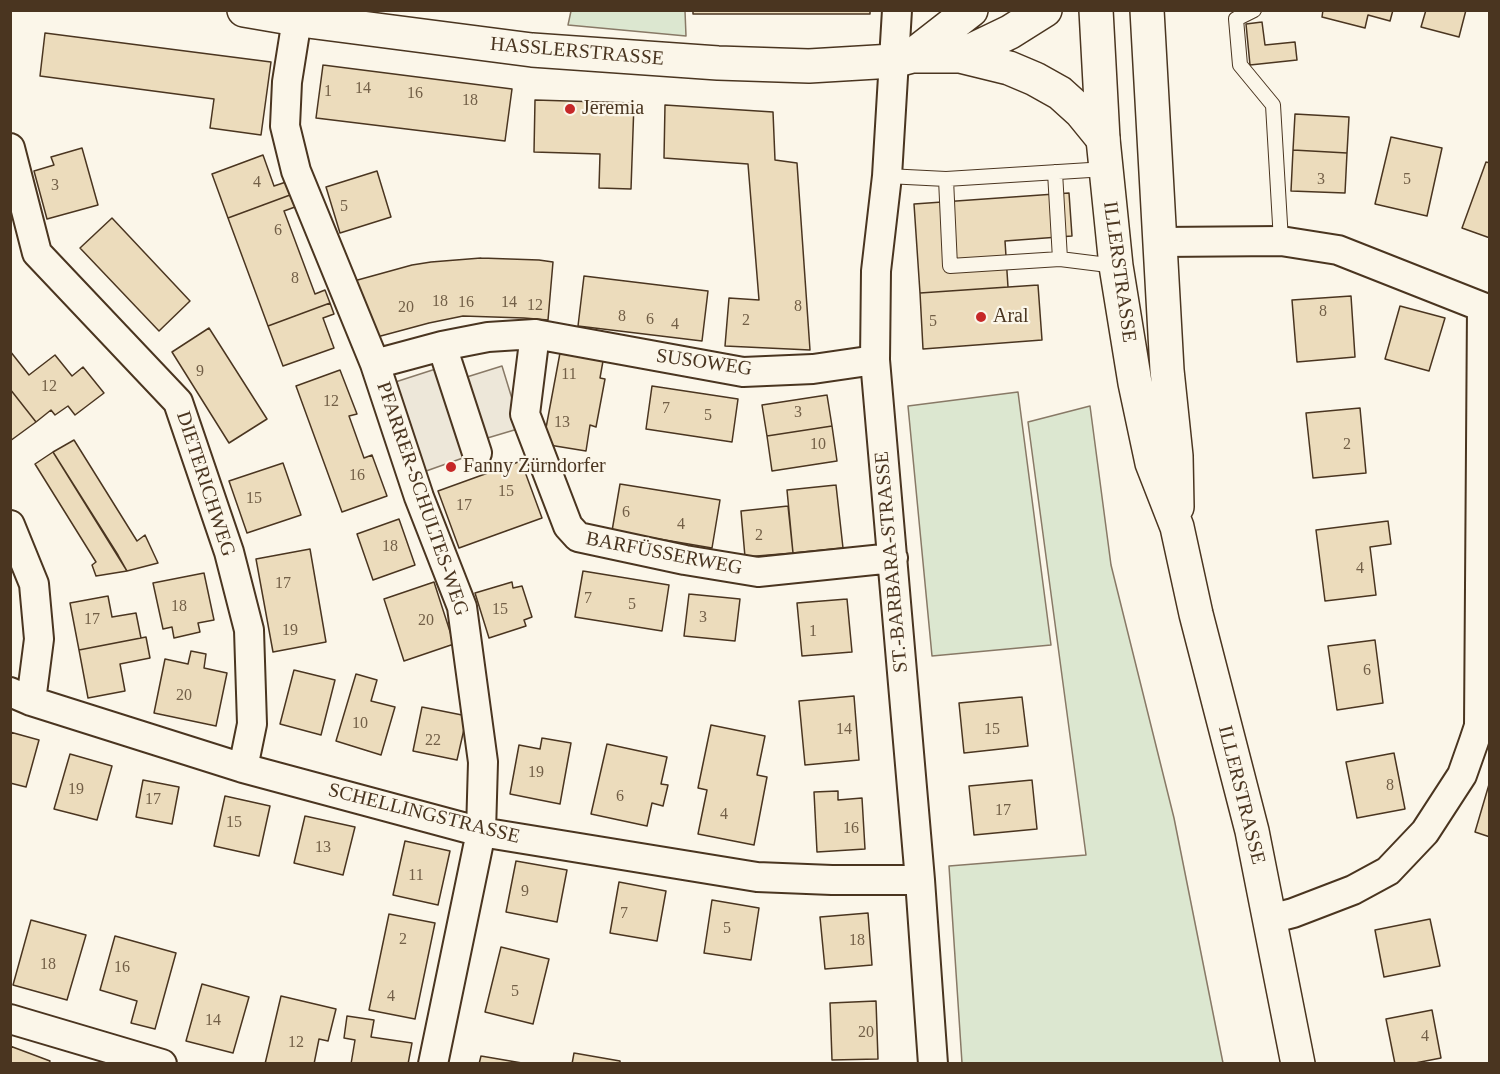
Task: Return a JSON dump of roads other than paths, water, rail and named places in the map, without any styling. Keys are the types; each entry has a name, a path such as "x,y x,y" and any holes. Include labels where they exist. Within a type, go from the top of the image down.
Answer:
{"main road":[{"name":"HASSLERSTRASSE","path":"244,10 532,50 706,63 809,66 960,57 1010,32 1045,10"},
{"path":"903,59 971,10"},
{"name":"ILLERSTRASSE","path":"1096,10 1104,154 1116,266 1135,383 1152,463 1177,527 1196,614 1252,831 1298,1064"},
{"name":"ILLERSTRASSE","path":"1147,10 1167,370 1176,456 1177,527"},
{"path":"960,57 1009,68 1060,93 1081,112 1104,154"}],"street":[{"name":"ST.-BARBARA-STRASSE","path":"897,10 903,59 876,271 875,360 920,880 933,1064"},
{"name":"PFARRER-SCHULTES-WEG","path":"305,17 288,82 285,126 296,171 375,364 419,497 462,607 483,762 481,832 433,1064"},
{"name":"DIETERICHWEG","path":"10,148 37,253 178,402 229,552 249,630 252,724 243,768"},
{"path":"1161,242 1281,241 1338,250 1486,308 1479,726 1462,775 1425,832 1388,871 1353,890 1293,913 1270,919"},
{"name":"SUSOWEG","path":"375,364 442,345 488,337 535,334 743,372 813,369 875,360"},
{"name":"BARFÜSSERWEG","path":"535,334 525,414 568,526 578,537 685,560 758,572 893,558"},
{"path":"442,345 477,453"},
{"path":"10,525 34,584 39,639 20,696"},
{"name":"SCHELLINGSTRASSE","path":"20,696 243,768 481,832 757,877 920,880"},
{"path":"10,1019 162,1064"}],"lane":[{"path":"1254,10 1236,19 1240,65 1273,105 1281,241"},
{"path":"887,176 945,179 1055,172 1104,154"},
{"path":"1055,172 1060,259"},
{"path":"945,179 950,266 1060,259 1116,266"}],"place":[{"name":"Jeremia","path":"570,109"},
{"name":"Aral","path":"981,317"},
{"name":"Fanny Zürndorfer","path":"451,467"}]}
